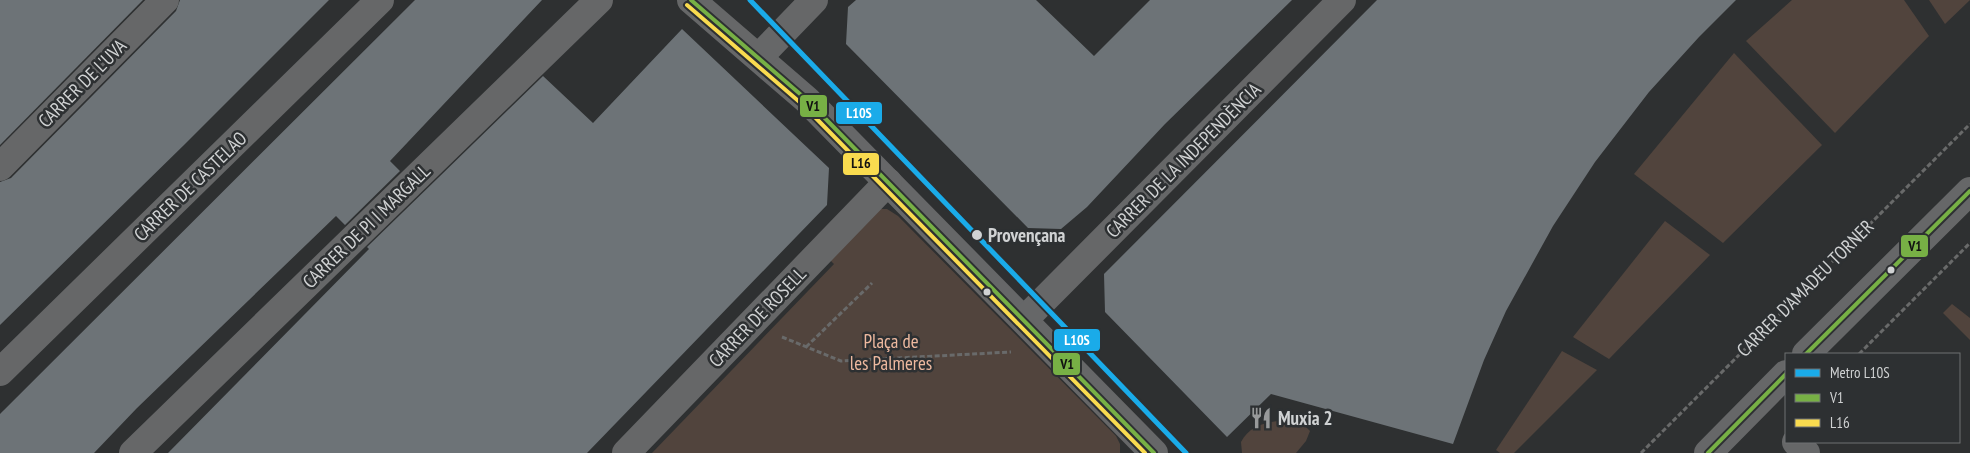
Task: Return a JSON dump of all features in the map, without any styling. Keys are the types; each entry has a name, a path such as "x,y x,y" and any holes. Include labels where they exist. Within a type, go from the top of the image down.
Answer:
{"street":[{"name":"CARRER DE L'UVA","path":"0,167 164,0"},
{"name":"CARRER DE CASTELAO","path":"0,372 380,0"},
{"name":"CARRER DE PI I MARGALL","path":"133,453 599,0"},
{"path":"691,0 807,100 1024,320 1150,452"},
{"path":"759,57 814,0"},
{"name":"CARRER DE LA INDEPENDÈNCIA","path":"1024,320 1342,0"},
{"name":"CARRER DE ROSELL","path":"626,453 888,182"},
{"path":"1807,353 1970,191"},
{"path":"1708,453 1785,375"},
{"path":"1797,443 1806,453"}],"path":[{"name":"CARRER D'AMADEU TORNER","path":"1641,453 1970,124"},
{"path":"1860,353 1970,243"},
{"path":"806,347 872,283"},
{"path":"782,337 841,361 1014,352"}],"green space":[{"path":"1792,0 1904,0 1929,36 1835,133 1746,41"},
{"path":"1929,0 1970,0 1945,24"},
{"path":"1734,53 1822,145 1723,243 1634,174"},
{"name":"Plaça de les Palmeres","path":"880,209 887,209 898,216 1116,436 1120,444 1120,453 652,453 834,264 827,257"},
{"path":"1665,221 1710,255 1609,359 1573,337"},
{"path":"1952,304 1970,318 1970,340 1943,313"},
{"path":"1562,351 1597,370 1514,453 1500,453 1496,450"},
{"path":"1285,420 1304,425 1310,431 1306,441 1296,453 1242,453 1241,442 1254,428 1266,423"}],"building":[{"path":"0,0 143,0 0,145"},
{"path":"180,0 329,0 0,325 0,182 11,178 176,11"},
{"path":"415,0 542,0 390,161 400,171 345,225 336,216 137,408 94,453 0,453 0,414"},
{"path":"856,0 1036,0 1094,56 1150,0 1292,0 1165,124 1087,207 1061,229 1028,228 846,44 848,7"},
{"path":"1377,0 1736,0 1649,92 1595,162 1553,226 1506,311 1484,360 1453,444 1271,394 1227,437 1105,312 1104,274"},
{"path":"682,29 829,168 827,205 587,453 168,453 369,249 367,247 543,76 593,123"}],"metro line":[{"name":"L10S","path":"750,0 1186,453"}],"transit line":[{"name":"V1","path":"691,0 807,100 1154,453"},
{"name":"L16","path":"687,5 803,105 1145,453"},
{"name":"V1","path":"1807,353 1970,191"},
{"name":"V1","path":"1708,453 1785,375"}],"place":[{"name":"Provençana","path":"977,235"},
{"name":"Muxia 2","path":"1261,418"}]}
